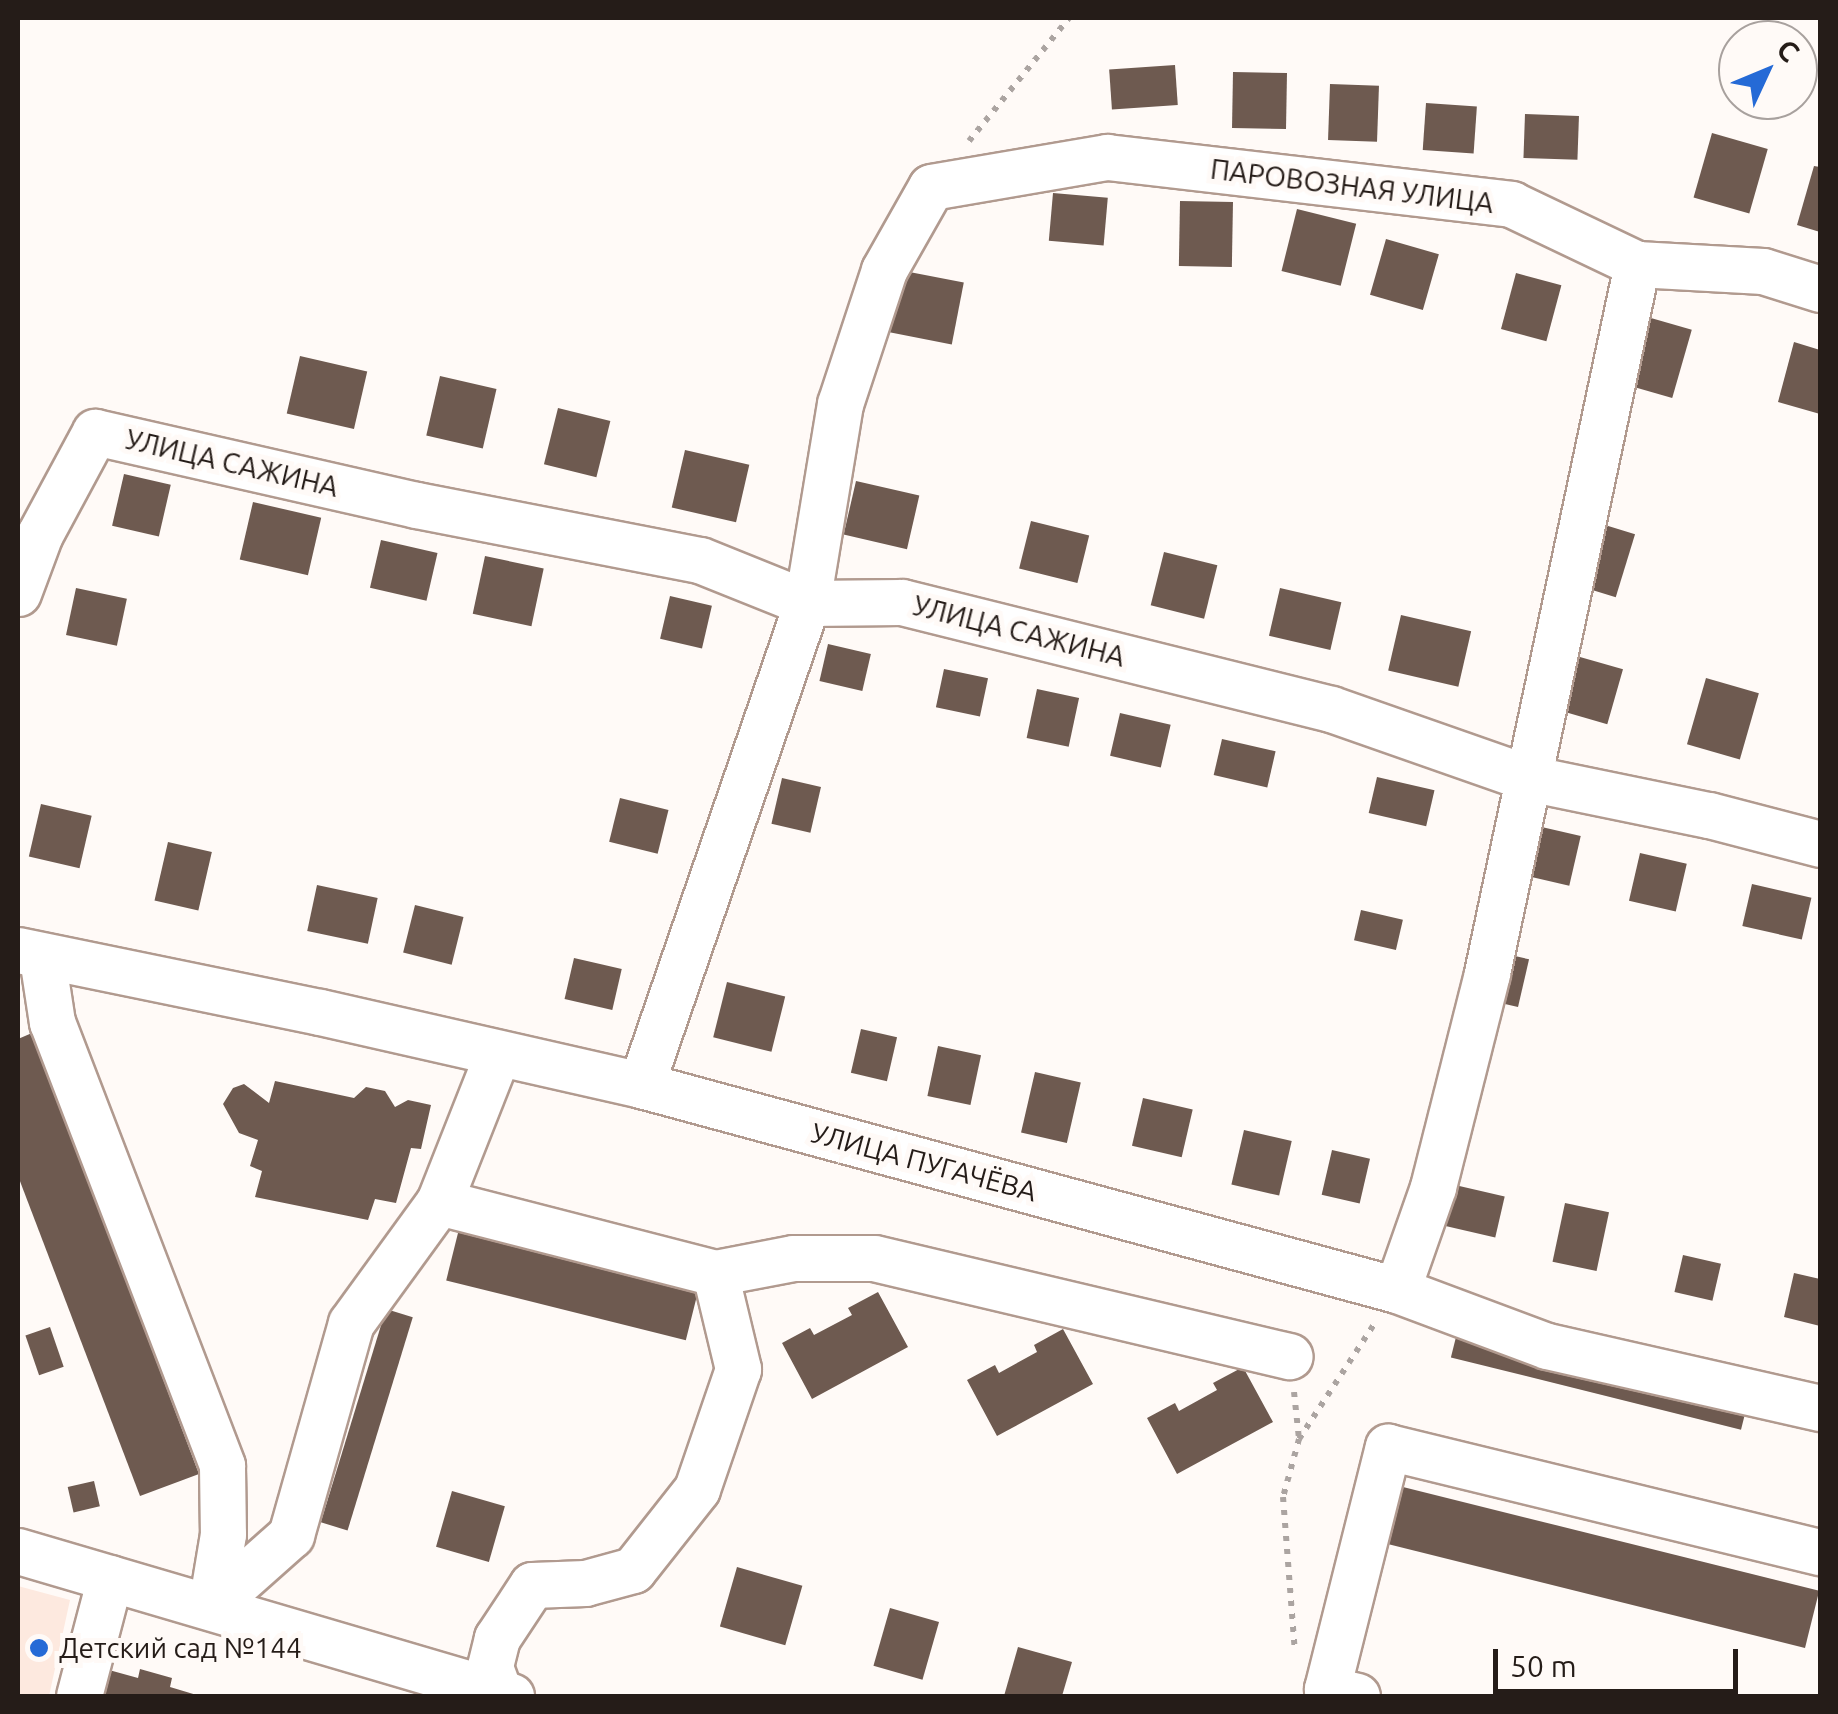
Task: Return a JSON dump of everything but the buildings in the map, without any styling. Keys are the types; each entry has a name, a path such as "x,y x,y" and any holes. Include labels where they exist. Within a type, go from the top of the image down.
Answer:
{"street":[{"name":"ПАРОВОЗНАЯ УЛИЦА","path":"931,187 1107,156 1511,204 1637,264 1763,272 1820,289"},
{"path":"641,1085 806,603 840,404 884,270 931,187"},
{"path":"1397,1290 1433,1186 1487,973 1637,264"},
{"name":"УЛИЦА САЖИНА","path":"18,594 40,534 95,432 416,505 700,560 806,603 902,602 1331,708 1528,778 1709,815 1820,844"},
{"path":"30,954 52,1022 222,1466 223,1534 211,1606"},
{"name":"УЛИЦА ПУГАЧЁВА","path":"30,954 320,1012 641,1085 1397,1290 1547,1346 1820,1408"},
{"path":"211,1606 291,1534 351,1323 440,1202 498,1053"},
{"path":"440,1202 715,1273 793,1258 874,1258 1290,1356"},
{"path":"506,1695 490,1667 497,1638 532,1585 585,1583 633,1570 698,1489 738,1369 715,1273"},
{"path":"1357,1696 1328,1688 1388,1447 1820,1552"},
{"path":"18,1552 506,1695"},
{"path":"79,1696 110,1578"}],"path":[{"path":"931,187 1069,18"},
{"path":"1296,1666 1282,1497 1299,1439 1397,1290"},
{"path":"1290,1356 1299,1439"}],"shaded area":[{"name":"Детский сад №144","path":"18,1586 70,1600 49,1696 18,1696"}],"place":[{"name":"Детский сад №144","path":"39,1648"}]}
